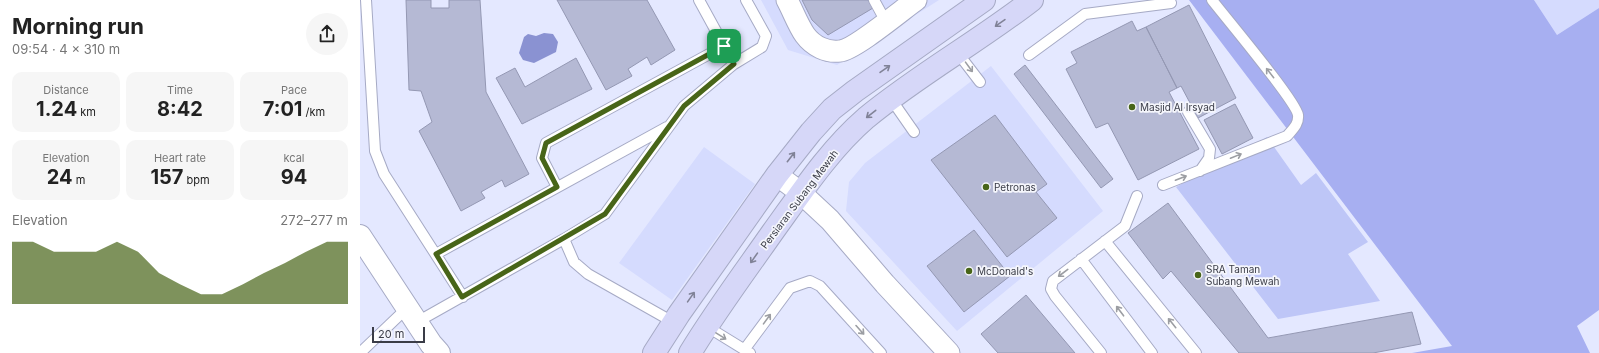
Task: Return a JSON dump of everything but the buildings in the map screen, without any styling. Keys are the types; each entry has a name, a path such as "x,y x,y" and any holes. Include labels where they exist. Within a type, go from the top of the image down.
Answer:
{"main road":[{"path":"654,353 673,322 777,175 811,132 832,109 855,91 984,0"},
{"name":"Persiaran Subang Mewah","path":"690,353 706,326 801,193 842,142 865,119 890,99 1032,0"}],"street":[{"path":"787,0 805,36 816,46 841,52 857,44 916,0"},
{"path":"777,175 801,193 830,220 885,284 948,353"},
{"path":"360,236 431,344 439,353"}],"lane":[{"path":"366,0 375,151 384,174 462,297"},
{"path":"699,0 734,64"},
{"path":"360,353 412,315 462,297 564,240 605,214 684,106 734,64 762,47 766,36 746,0"},
{"path":"874,0 886,22"},
{"path":"1163,185 1287,136 1296,125 1298,114 1287,95 1212,0"},
{"path":"1028,55 1085,14 1171,3"},
{"path":"557,187 542,158 546,143 724,46"},
{"path":"958,52 980,82"},
{"path":"890,99 914,132"},
{"path":"1188,112 1210,149 1209,158 1200,171"},
{"path":"436,254 670,125"},
{"path":"1101,353 1051,289 1053,281 1125,226 1137,196"},
{"path":"564,240 574,262 588,274 673,322"},
{"path":"1106,241 1196,353"},
{"path":"1081,259 1152,353"},
{"path":"706,326 747,352 790,288 810,282 820,286 881,353"}],"shaded area":[{"path":"761,0 939,0 837,65 788,50"},
{"path":"1189,0 1534,0 1557,35 1599,8 1599,310 1577,326 1590,353 1412,353 1452,346"},
{"path":"1534,0 1599,0 1599,8 1557,35"},
{"path":"544,33 553,34 558,42 556,52 534,63 523,60 519,53 524,37 528,34 536,36"},
{"path":"991,66 1103,211 957,331 846,211 849,182 865,163"},
{"path":"1267,137 1301,185 1316,173 1368,242 1348,254 1380,301 1278,319 1176,187"},
{"path":"704,147 755,184 672,300 619,263"}],"place":[{"name":"Masjid Al Irsyad","path":"1132,107"},
{"name":"Petronas","path":"986,187"},
{"name":"McDonald's","path":"969,271"},
{"name":"SRA Taman Subang Mewah","path":"1198,275"}],"route":[{"path":"724,46 734,64 707,85 684,106 605,214 564,240 462,297 436,254 557,187 542,158 546,143 724,46"}]}
